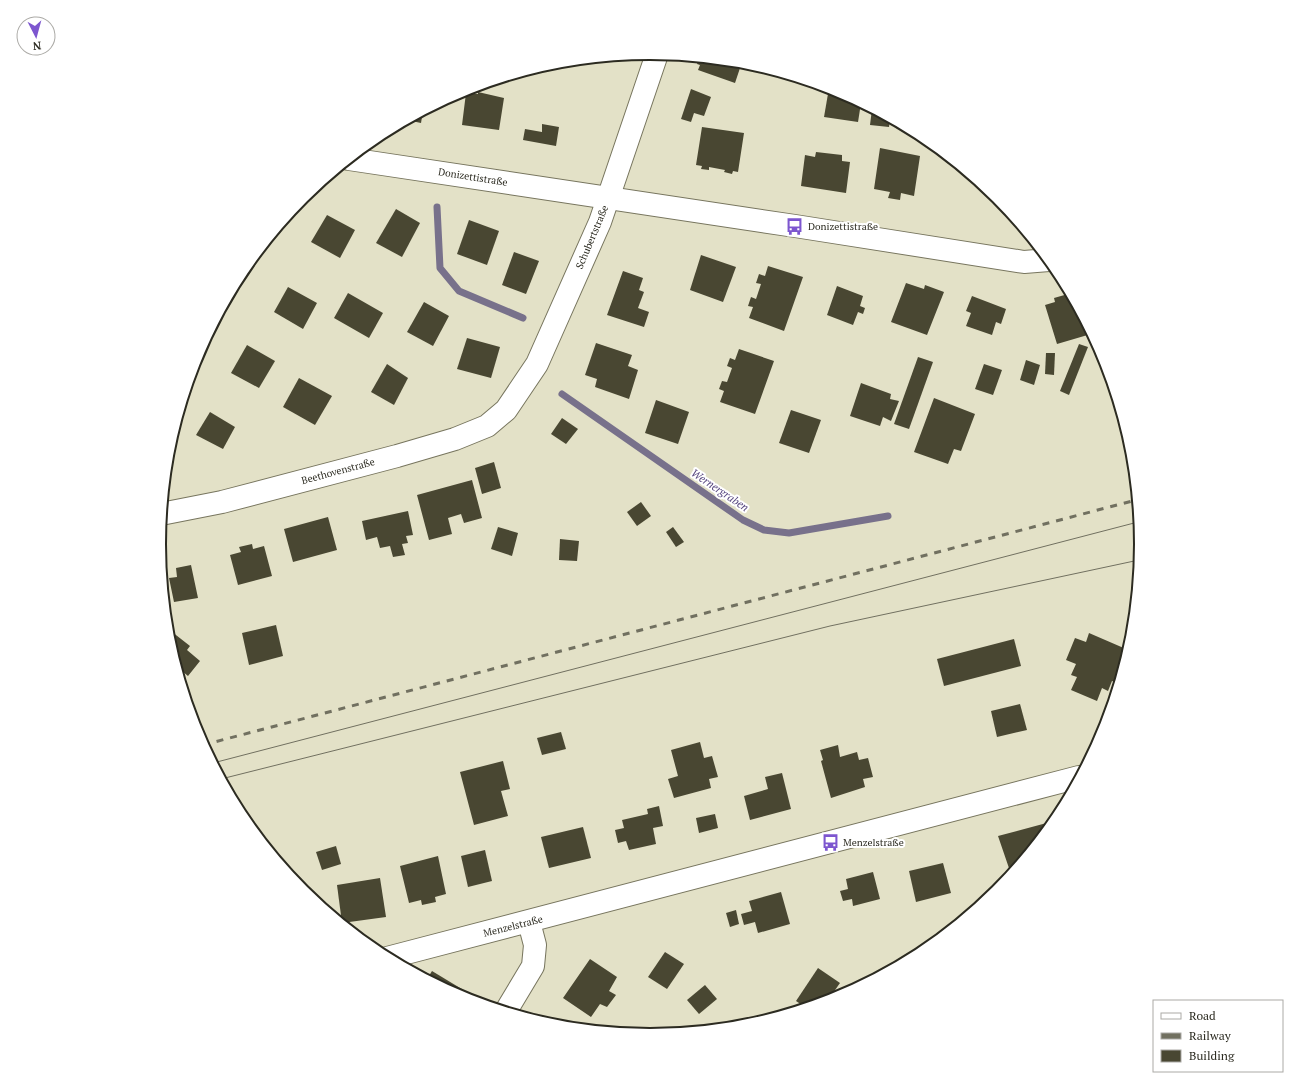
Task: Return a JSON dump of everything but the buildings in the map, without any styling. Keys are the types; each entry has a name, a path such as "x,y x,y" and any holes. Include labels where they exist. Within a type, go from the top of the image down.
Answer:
{"street":[{"name":"Schubertstraße","path":"506,410 537,364 600,222 609,198 614,176 655,60"},
{"name":"Donizettistraße","path":"355,160 1024,262 1041,261"},
{"name":"Beethovenstraße","path":"167,513 222,502 455,440 487,426 506,410"},
{"name":"Menzelstraße","path":"396,956 529,922 1074,777"},
{"path":"508,1007 533,966 535,946 529,922"}],"waterway":[{"name":"Wernergraben","path":"437,207 440,268 459,291 523,318"},
{"name":"Wernergraben","path":"562,394 743,520 764,530 789,533 888,516"}],"tram line":[{"path":"217,762 1133,523"},
{"path":"226,778 830,626 1133,561"}],"railway":[{"path":"209,744 1131,501"}],"place":[{"name":"Donizettistraße","path":"795,226"},
{"name":"Menzelstraße","path":"830,842"}]}
